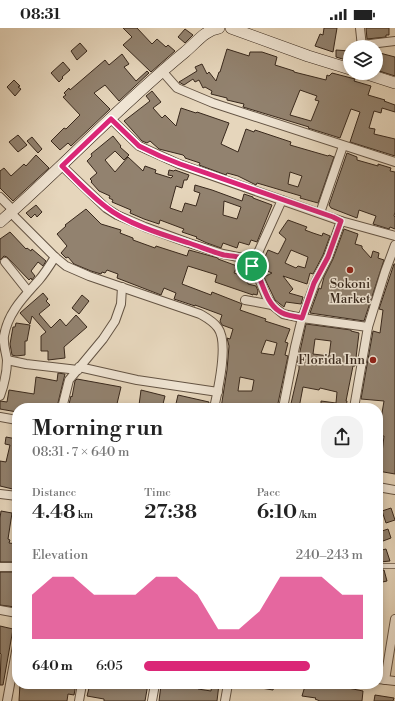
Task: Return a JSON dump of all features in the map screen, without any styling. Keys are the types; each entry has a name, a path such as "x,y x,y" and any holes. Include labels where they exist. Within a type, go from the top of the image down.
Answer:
{"main road":[{"path":"0,222 62,166 162,71 215,28"},
{"path":"233,28 308,56 343,67"},
{"path":"383,79 395,83"}],"street":[{"path":"360,28 361,40"},
{"path":"383,43 395,41"},
{"path":"162,71 177,88 196,96 395,162"},
{"path":"111,119 132,140 148,150 180,164 341,221 395,236"},
{"path":"320,213 343,146"},
{"path":"62,166 106,208 117,215 189,243 223,254 243,258 248,261 252,266 267,298 272,305 283,314 368,327"},
{"path":"0,197 12,212 55,257 66,266 80,273 200,314 212,321 218,328 221,335 222,345 221,367 215,403"},
{"path":"252,266 282,200"},
{"path":"284,403 302,318 314,283 328,257 341,221"},
{"path":"355,403 368,327 395,245"},
{"path":"0,396 6,375 7,360 4,346 6,328 12,313 55,257"},
{"path":"5,262 28,291"},
{"path":"63,403 69,380 115,322 121,304 122,287"},
{"path":"245,300 272,305"},
{"path":"7,360 26,364 79,369 137,380 218,392"},
{"path":"0,417 12,419"},
{"path":"383,488 395,490"},
{"path":"0,494 12,495"},
{"path":"0,567 12,567"},
{"path":"0,610 12,612"},
{"path":"383,670 395,619"},
{"path":"7,701 12,674"},
{"path":"383,679 395,681"},
{"path":"79,701 81,689"},
{"path":"152,701 153,689"},
{"path":"225,701 227,689"}],"lane":[{"path":"383,566 395,566"}],"building":[{"path":"123,28 137,28 152,44 157,39 166,47 168,45 175,51 151,72 123,45 132,37"},
{"path":"324,28 337,28 333,52 315,46 320,34 323,35"},
{"path":"366,28 389,28 389,35 386,35 386,37 367,39"},
{"path":"185,29 193,35 185,43 178,37"},
{"path":"80,43 87,51 77,60 71,51"},
{"path":"227,49 249,56 250,52 262,52 277,57 275,65 294,72 326,80 327,75 329,76 332,73 343,76 343,80 354,80 371,86 368,95 385,100 384,101 395,105 395,112 382,108 381,113 374,111 369,128 375,129 374,134 395,139 395,156 350,142 360,112 351,109 340,138 243,107 244,104 211,94 212,91 205,87 203,88 199,80 195,82 193,79 184,85 179,82 197,71 195,67 202,64 207,74 209,72 216,81","holes":["300,90 317,96 315,100 319,101 311,121 290,115"]},
{"path":"336,50 343,50 343,59 336,57"},
{"path":"122,54 129,64 124,67 136,81 147,71 149,73 119,101 105,85 94,93 110,109 71,146 68,143 60,150 51,141 80,115 63,97 66,95 64,93 69,88 70,90 105,60 109,65"},
{"path":"383,54 395,57 395,76 383,72"},
{"path":"63,62 70,70 59,82 51,73"},
{"path":"14,80 21,89 15,96 7,87"},
{"path":"152,91 161,102 153,108 162,118 165,115 176,126 181,108 229,123 221,144 238,152 246,129 254,132 255,130 291,142 290,145 334,157 318,203 300,198 301,196 257,183 256,185 238,176 227,173 226,175 199,165 200,163 185,158 183,155 159,149 150,141 147,143 142,141 124,121 150,101 146,96","holes":["290,172 302,176 298,187 288,184"]},
{"path":"18,135 27,145 18,152 9,142"},
{"path":"113,136 121,146 120,147 129,155 124,160 115,151 105,160 115,172 128,157 143,171 145,166 156,170 155,173 171,178 173,176 168,175 169,170 175,170 189,175 187,180 184,180 182,188 176,186 170,208 182,212 185,203 196,206 200,193 194,191 195,185 242,201 244,194 272,205 257,242 251,240 249,245 239,242 237,248 223,243 221,248 182,232 184,229 160,220 159,224 144,219 130,213 131,210 112,202 113,200 109,198 110,196 99,191 91,182 92,181 90,179 97,173 87,161 92,156 91,154","holes":["224,201 241,207 237,219 223,215"]},
{"path":"32,137 42,149 38,153 27,141"},
{"path":"347,153 357,157 357,160 391,168 390,171 395,172 395,229 390,227 389,229 373,224 376,216 359,210 357,218 331,208 329,205"},
{"path":"36,155 49,168 13,201 0,188 0,171 4,168 11,176 24,164 26,166"},
{"path":"36,205 42,212 37,217 35,214 31,218 26,213"},
{"path":"86,209 101,224 121,230 120,233 133,238 133,240 155,248 156,246 187,256 189,250 218,258 237,266 234,273 247,277 248,284 256,286 258,291 257,295 215,282 217,275 188,266 182,284 211,295 212,292 240,303 242,304 240,310 266,319 265,321 290,329 285,342 288,343 285,355 288,356 278,403 222,403 229,346 227,338 230,339 233,329 222,325 220,321 222,315 174,299 176,293 164,288 161,295 117,278 118,274 107,270 105,273 102,272 101,274 74,264 68,257 66,258 61,253 67,246 57,234 66,226 65,225","holes":["266,340 277,343 274,355 261,353","240,377 254,380 252,391 238,391"]},
{"path":"288,220 307,227 305,230 322,236 323,233 330,236 323,255 313,274 310,273 307,284 283,276 293,289 289,293 303,297 301,304 286,302 284,307 275,300 264,277 272,273 260,268 268,250 278,254 280,251 286,239 279,233","holes":["291,250 308,257 305,268 298,266 296,268 285,263"]},
{"path":"344,229 358,234 355,244 362,246 371,258 373,251 379,253 378,258 384,260 364,321 310,313"},
{"path":"10,232 26,249 27,248 31,251 32,249 46,261 43,266 38,262 31,271 35,276 32,280 31,278 29,280 7,257 4,256 0,260 0,239"},
{"path":"395,264 395,474 383,472 384,401 361,399 373,331 380,333 383,310 379,309"},
{"path":"43,293 48,299 46,301 50,305 39,314 51,328 60,319 66,326 76,315 87,327 64,347 65,358 48,360 48,351 41,351 41,336 46,332 32,316 30,324 20,313"},
{"path":"82,295 89,301 79,314 72,308"},
{"path":"16,323 30,325 27,341 25,341 25,355 12,355 10,344 13,327 15,327"},
{"path":"306,324 351,330 359,333 355,366 353,366 347,403 336,403 337,392 320,388 319,390 303,387 300,403 291,403 299,365 297,365","holes":["315,339 331,341 329,356 313,354"]},
{"path":"58,373 65,374 58,403 12,403 12,411 0,409 0,401 7,402 9,390 34,394 36,377 57,381"},
{"path":"77,379 121,387 117,403 69,403 75,381"},
{"path":"141,390 165,396 163,403 139,403"},
{"path":"178,395 209,402 209,403 176,403"},
{"path":"321,401 336,403 321,403"},
{"path":"6,437 12,438 12,489 0,486 0,461 6,462 10,445 5,444"},
{"path":"391,508 395,520 386,523 383,511"},
{"path":"1,511 12,513 8,539 10,540 9,543 12,543 12,562 0,562"},
{"path":"388,529 391,538 383,541 383,531"},
{"path":"386,549 390,561 383,562 383,550"},
{"path":"383,570 387,581 383,582"},
{"path":"0,572 12,572 12,607 0,605"},
{"path":"0,626 12,629 3,685 0,685"},
{"path":"20,689 75,689 74,695 68,694 67,701 19,701"},
{"path":"89,689 147,689 145,701 104,701 104,699 87,696"},
{"path":"160,689 198,689 211,691 211,689 218,689 217,701 159,701"},
{"path":"304,689 353,689 363,691 362,701 320,701 315,699 316,698 302,696"},
{"path":"375,695 394,698 393,701 374,701"}],"place":[{"name":"Sokoni Market","path":"350,270"},
{"name":"Florida Inn","path":"373,360"}],"route":[{"path":"111,119 139,146 148,150 180,164 341,221 328,257 314,283 302,318 283,314 272,305 267,298 252,266 243,258 223,254 189,243 117,215 106,208 62,166 111,119"}]}
